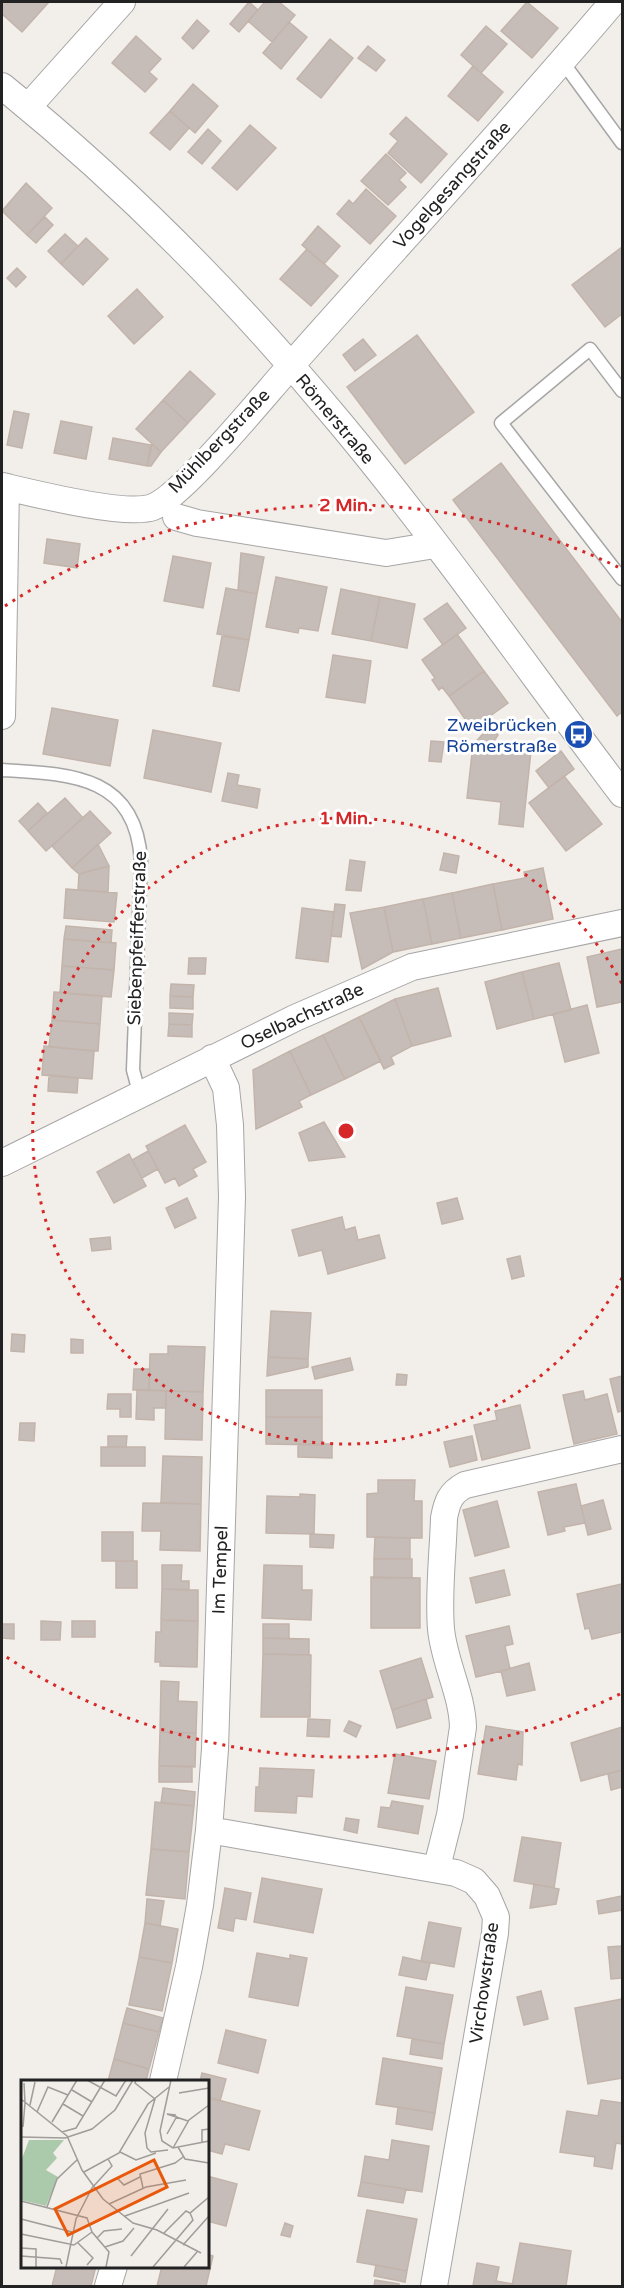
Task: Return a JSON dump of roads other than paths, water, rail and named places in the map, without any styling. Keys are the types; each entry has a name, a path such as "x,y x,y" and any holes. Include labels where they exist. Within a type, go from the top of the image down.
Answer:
{"street":[{"path":"28,107 122,2"},
{"name":"Vogelgesangstraße","path":"290,366 613,2"},
{"name":"Römerstraße","path":"2,86 105,173 171,236 235,303 340,422 622,794"},
{"name":"Mühlbergstraße","path":"4,487 113,507 135,509 154,507 184,483 290,366"},
{"path":"2,716 4,487"},
{"name":"Mühlbergstraße","path":"176,517 197,523 386,553 435,545"},
{"name":"Oselbachstraße","path":"2,1161 370,984 412,968 622,923"},
{"name":"Im Tempel","path":"162,2080 191,1957 209,1830 215,1749 232,1197 230,1125 226,1088 212,1058"},
{"path":"437,1868 450,1815 463,1727 462,1713 445,1651 441,1627 444,1518 447,1503 453,1491 465,1485 622,1449"},
{"name":"Virchowstraße","path":"209,1830 437,1868 474,1881 487,1896 496,1917 495,1933 434,2286"},
{"path":"108,2286 113,2267"}],"lane":[{"path":"562,62 622,143"},
{"path":"622,392 590,349 501,423 622,579"},
{"name":"Siebenpfeifferstraße","path":"2,770 79,777 96,784 117,801 131,818 140,836 133,1070 140,1096"}],"place":[{"name":"Zweibrücken Römerstraße","path":"578,735"}]}
